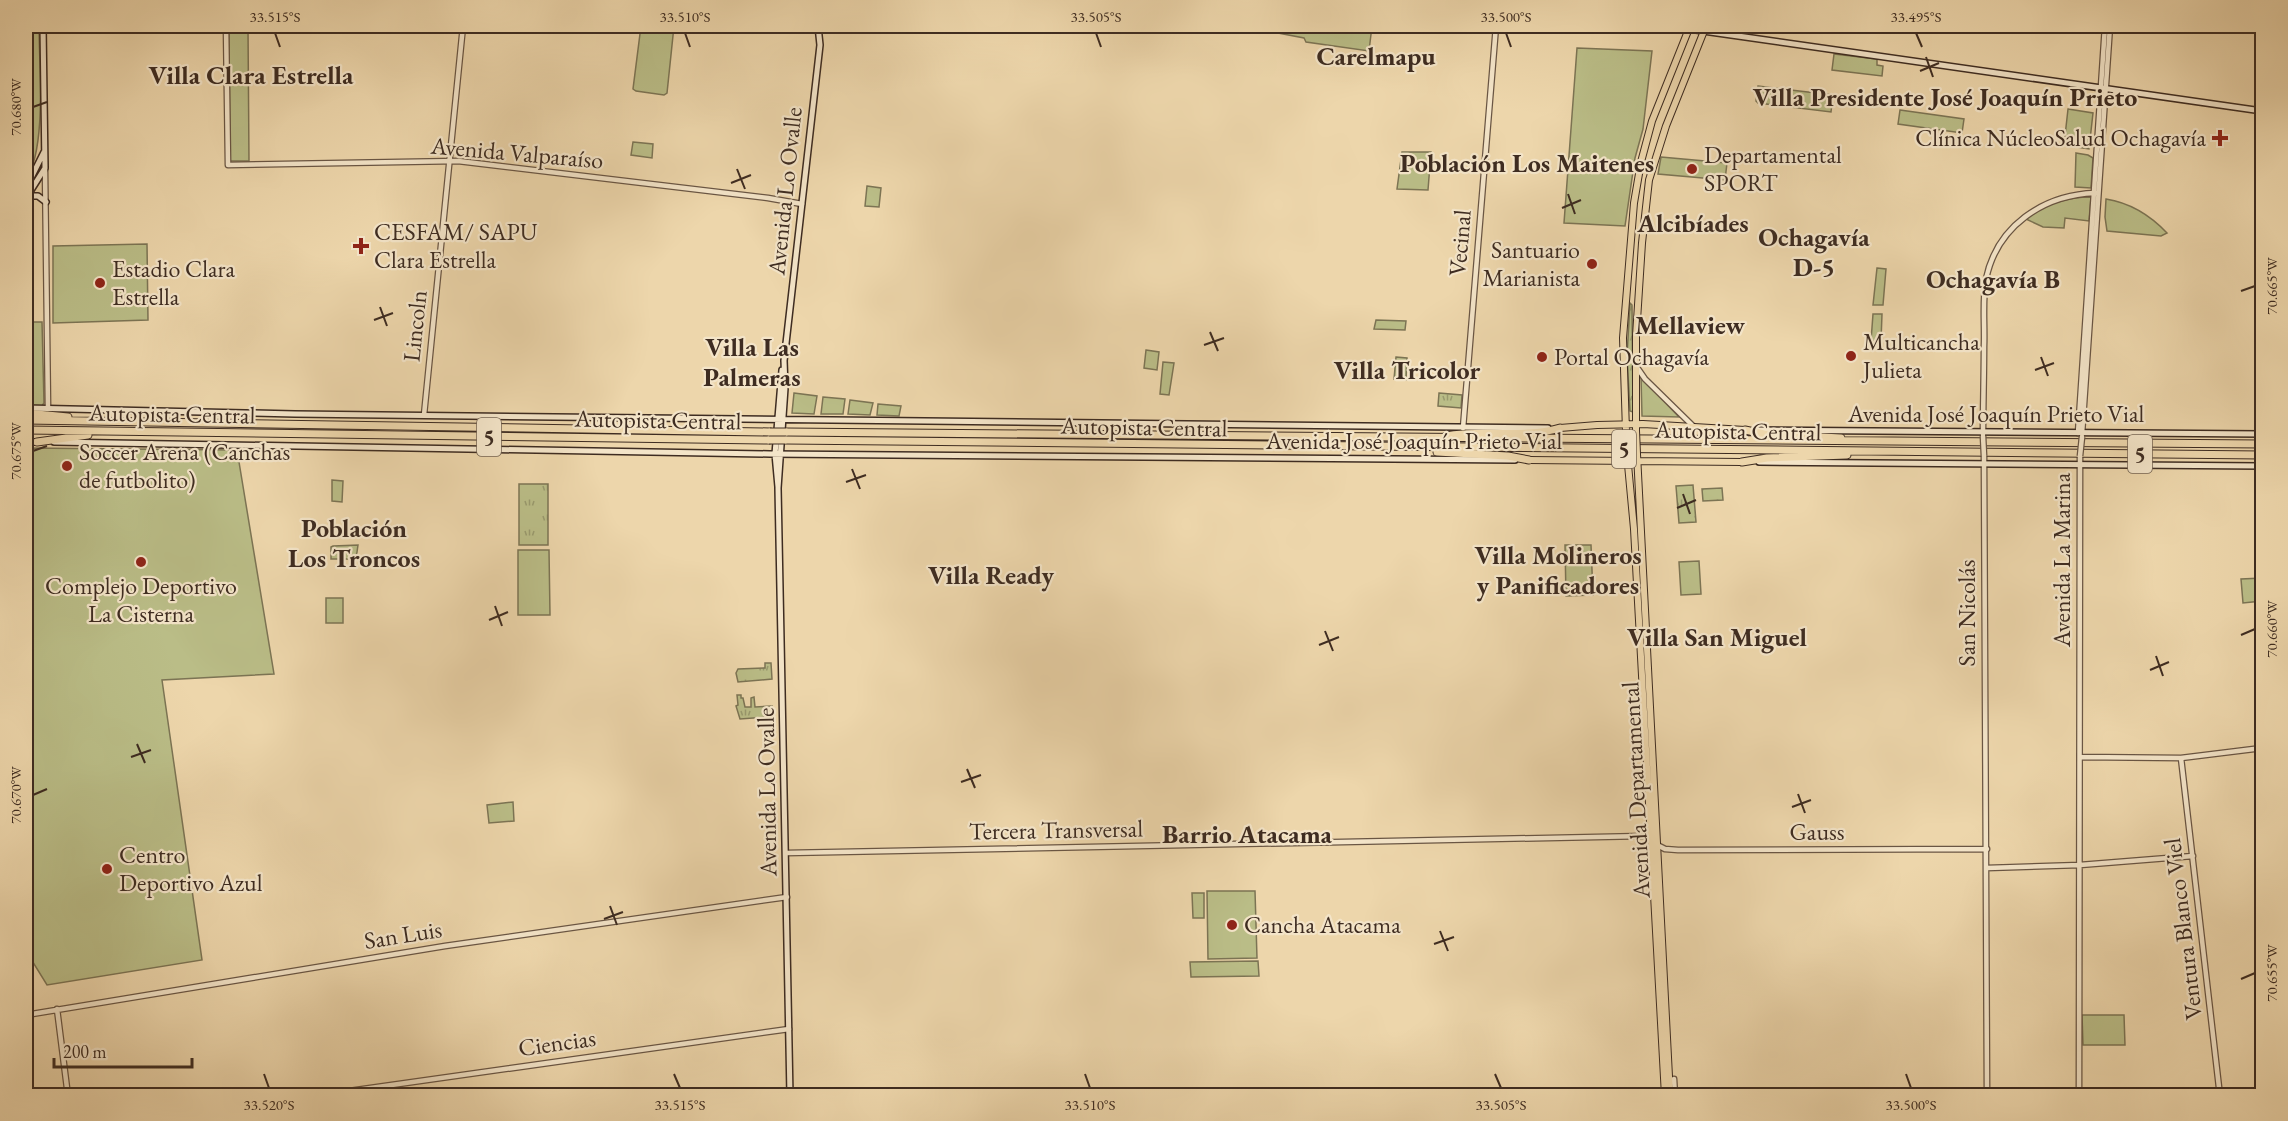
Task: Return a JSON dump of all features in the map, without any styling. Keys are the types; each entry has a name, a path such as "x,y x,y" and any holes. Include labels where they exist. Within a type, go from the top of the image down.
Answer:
{"highway":[{"path":"26,413 88,421"},
{"name":"Autopista Central","path":"26,420 770,432 2262,444"},
{"path":"1433,439 1466,433 1542,432 1560,429"},
{"name":"Autopista Central","path":"26,430 1120,447 2262,455"},
{"path":"1745,430 1764,434 1821,436 1870,442"},
{"path":"37,442 110,432"},
{"path":"1420,448 1455,454 1508,456 1529,460"},
{"path":"1742,462 1767,458 1835,456 1870,451"}],"main road":[{"path":"26,197 45,168 43,26"},
{"name":"Avenida Lo Ovalle","path":"790,1095 778,454 784,360 819,45 818,26"},
{"path":"1689,27 2262,111"},
{"name":"Avenida Departamental","path":"1664,1095 1665,1079 1634,529 1627,457 1623,326 1635,195 1652,121 1689,27"},
{"name":"Avenida Departamental","path":"1672,1095 1656,845 1637,457 1635,364 1642,243 1649,180 1666,126 1705,28"},
{"path":"2104,103 2120,91"},
{"path":"26,188 45,151"},
{"path":"26,197 36,195 46,202"},
{"name":"Avenida José Joaquín Prieto Vial","path":"26,408 779,418 1100,425 1560,429 1694,427 1983,434 2262,434"},
{"name":"Avenida José Joaquín Prieto Vial","path":"26,442 778,454 1529,460 1637,457 1650,461 2262,466"},
{"path":"1638,474 1650,461"},
{"path":"1668,1050 1674,1079"}],"street":[{"name":"Avenida Valparaíso","path":"226,26 228,165 450,161 768,198 802,204"},
{"name":"Lincoln","path":"424,415 463,26"},
{"name":"Vecinal","path":"1463,428 1496,26"},
{"path":"1633,26 1689,27"},
{"name":"Avenida La Marina","path":"2104,26 2106,45"},
{"name":"Avenida La Marina","path":"2079,1095 2081,757 2079,464 2106,45 2110,26"},
{"name":"Avenida La Marina","path":"2096,193 2104,103 2103,88"},
{"path":"45,168 48,409"},
{"name":"San Nicolás","path":"1988,1095 1983,434 1986,285 1993,256 2008,233 2020,220 2036,208 2061,198 2096,193"},
{"path":"1635,364 1645,380 1694,427"},
{"path":"2081,757 2181,758 2262,748"},
{"name":"Ventura Blanco Viel","path":"2181,758 2220,1095"},
{"name":"Tercera Transversal","path":"786,853 1644,836 1650,840"},
{"path":"1650,840 1656,845"},
{"name":"Gauss","path":"1656,845 1678,850 1987,849"},
{"path":"1987,868 2080,865 2193,856"},
{"name":"San Luis","path":"26,1015 444,946 787,897"},
{"path":"57,1010 68,1095"},
{"name":"Ciencias","path":"332,1095 789,1029"},
{"name":"Avenida Departamental","path":"1672,1095 1674,1079"}],"green space":[{"path":"26,26 39,26 40,106 37,148 33,166 26,180"},
{"path":"641,26 674,26 667,93 664,95 633,89"},
{"path":"1242,26 1372,26 1369,51 1306,42 1304,38"},
{"path":"229,29 248,29 249,161 230,161"},
{"path":"1577,48 1652,51 1643,129 1635,158 1625,226 1564,223"},
{"path":"1834,54 1877,59 1877,65 1883,66 1882,76 1832,70"},
{"path":"1758,86 1833,95 1831,112 1758,103 1756,101"},
{"path":"2068,109 2093,113 2089,149 2064,145"},
{"path":"1900,110 1964,119 1962,133 1898,124"},
{"path":"633,142 653,144 652,158 631,155"},
{"path":"1402,152 1431,152 1428,190 1397,189"},
{"path":"2076,153 2093,158 2091,188 2075,187"},
{"name":"Departamental SPORT","path":"1661,157 1727,163 1725,180 1658,174"},
{"path":"867,186 881,188 879,207 865,206"},
{"path":"2091,197 2089,221 2065,218 2064,228 2043,227 2026,219 2057,202"},
{"path":"2106,199 2124,203 2140,211 2167,233 2161,236 2107,231"},
{"name":"Estadio Clara Estrella","path":"147,244 148,320 53,323 53,246"},
{"path":"1877,268 1886,269 1883,305 1873,305"},
{"path":"1630,303 1632,305 1633,412 1630,411 1627,356"},
{"path":"1873,314 1882,314 1881,341 1871,341"},
{"path":"1376,320 1406,321 1405,330 1374,329"},
{"path":"26,322 42,322 44,403 41,407 26,407"},
{"path":"1146,350 1159,352 1157,370 1144,368"},
{"path":"1396,357 1407,358 1406,380 1394,379"},
{"path":"1163,362 1174,363 1169,395 1160,394"},
{"path":"1641,377 1679,417 1642,416"},
{"path":"794,393 817,396 814,414 792,413"},
{"path":"1439,393 1462,395 1461,408 1438,406"},
{"path":"823,397 845,399 843,414 821,414"},
{"path":"850,400 873,403 870,415 848,414"},
{"path":"878,404 901,406 899,416 877,415"},
{"name":"Complejo Deportivo La Cisterna","path":"26,448 237,450 274,674 162,680 202,960 47,985 26,951"},
{"path":"332,480 343,481 342,502 332,501"},
{"path":"519,484 548,484 548,545 519,545"},
{"path":"1693,485 1696,522 1679,523 1676,486"},
{"path":"1722,488 1723,500 1703,501 1702,489"},
{"path":"358,545 356,559 331,559 331,547"},
{"path":"1565,545 1591,545 1593,595 1566,596"},
{"path":"518,550 549,550 550,615 518,615"},
{"path":"1699,561 1701,594 1681,595 1679,562"},
{"path":"2262,578 2262,601 2243,603 2241,579"},
{"path":"326,598 343,598 343,623 326,623"},
{"path":"765,663 771,663 772,679 738,682 736,673 738,669 765,668"},
{"path":"737,695 743,698 745,707 751,707 751,698 754,697 755,707 772,706 772,721 767,722 767,717 740,719 736,706 738,705"},
{"path":"513,802 514,821 489,823 487,805"},
{"name":"Cancha Atacama","path":"1207,891 1255,891 1257,958 1208,959"},
{"path":"1192,893 1204,893 1204,918 1193,918"},
{"path":"1258,961 1259,976 1191,977 1190,962"},
{"path":"2082,1015 2124,1015 2125,1045 2083,1045"}],"place":[{"name":"Clínica NúcleoSalud Ochagavía","path":"2220,138"},
{"name":"Departamental SPORT","path":"1692,169"},
{"name":"CESFAM/ SAPU Clara Estrella","path":"361,246"},
{"name":"Santuario Marianista","path":"1592,264"},
{"name":"Estadio Clara Estrella","path":"100,283"},
{"name":"Multicancha Julieta","path":"1851,356"},
{"name":"Portal Ochagavía","path":"1542,357"},
{"name":"Soccer Arena (Canchas de futbolito)","path":"67,466"},
{"name":"Complejo Deportivo La Cisterna","path":"141,562"},
{"name":"Centro Deportivo Azul","path":"107,869"},
{"name":"Cancha Atacama","path":"1232,925"}],"district":[{"name":"Carelmapu","path":"1376,56"},
{"name":"Villa Clara Estrella","path":"251,75"},
{"name":"Villa Presidente José Joaquín Prieto","path":"1945,97"},
{"name":"Población Los Maitenes","path":"1527,163"},
{"name":"Alcibíades","path":"1693,223"},
{"name":"Ochagavía D-5","path":"1814,252"},
{"name":"Ochagavía B","path":"1993,279"},
{"name":"Mellaview","path":"1690,325"},
{"name":"Villa Las Palmeras","path":"752,362"},
{"name":"Villa Tricolor","path":"1407,370"},
{"name":"Población Los Troncos","path":"354,543"},
{"name":"Villa Molineros y Panificadores","path":"1558,570"},
{"name":"Villa Ready","path":"991,575"},
{"name":"Villa San Miguel","path":"1717,637"},
{"name":"Barrio Atacama","path":"1247,834"}]}
